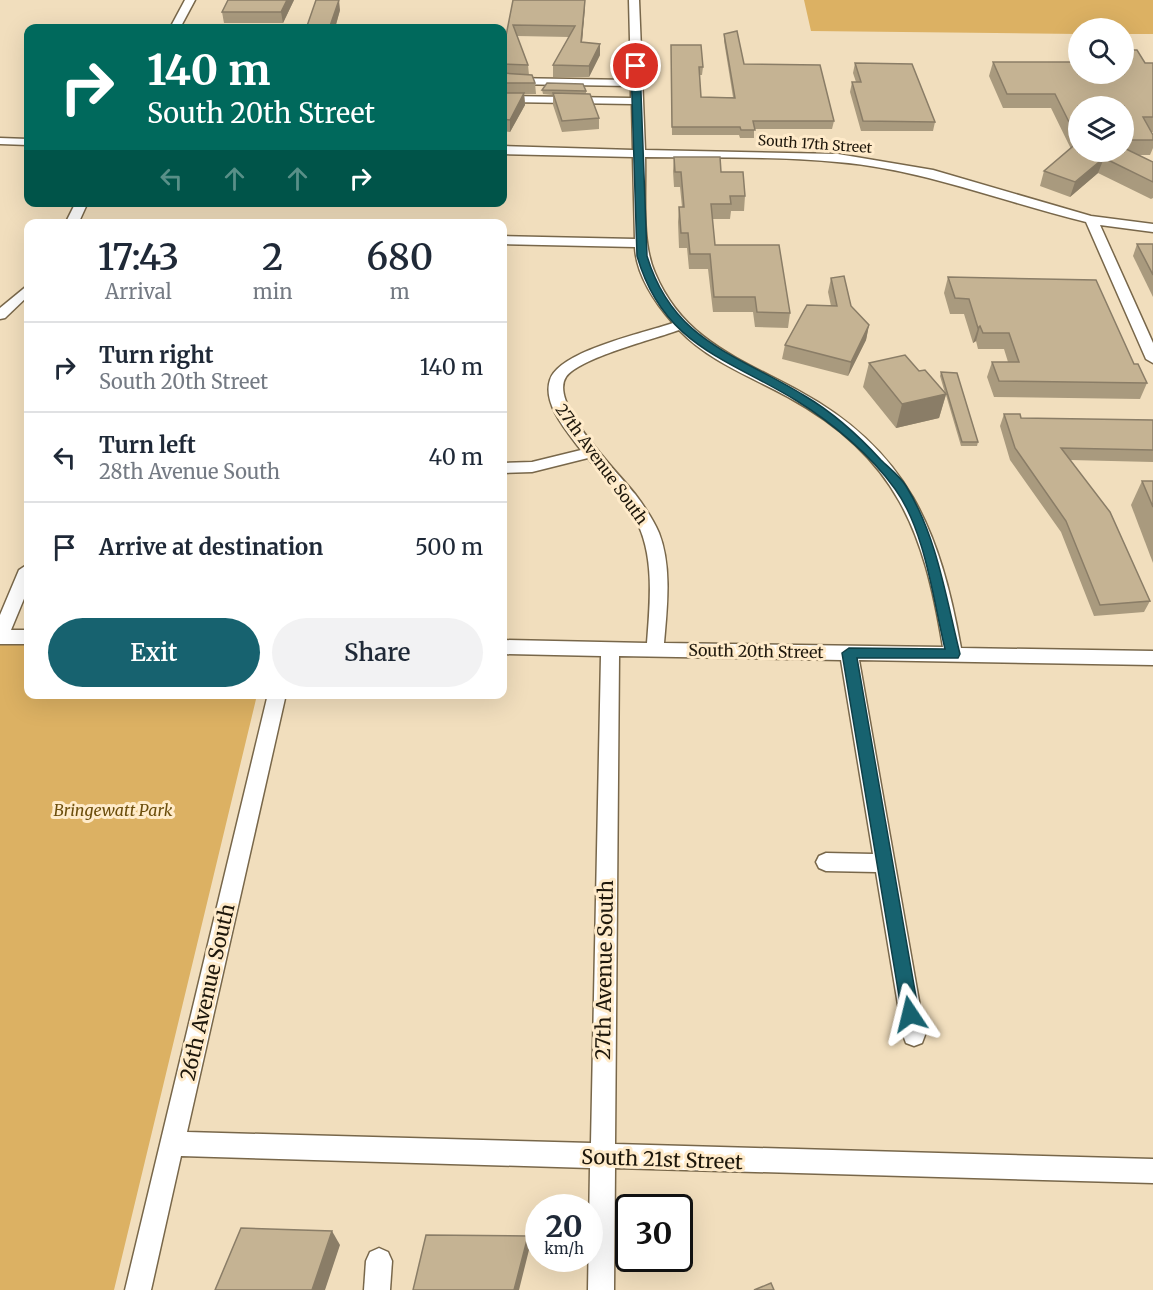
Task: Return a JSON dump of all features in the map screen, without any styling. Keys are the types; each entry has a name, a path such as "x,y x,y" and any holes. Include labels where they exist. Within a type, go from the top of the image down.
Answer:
{"street":[{"path":"177,24 190,0"},
{"path":"634,0 642,243 648,276 660,298 681,325 730,363 801,398 832,420 866,448 894,479 912,508 924,536 953,654"},
{"path":"507,81 636,83"},
{"path":"507,99 636,101"},
{"path":"0,141 24,142"},
{"name":"South 17th Street","path":"507,150 837,158 890,165 933,174 1035,206 1091,220 1153,228"},
{"path":"1091,220 1153,359"},
{"path":"507,240 642,243"},
{"path":"0,315 24,293"},
{"name":"27th Avenue South","path":"655,649 656,562 651,533 622,487 565,418 555,399 556,381 564,370 577,360 681,325"},
{"path":"507,468 532,467 593,452"},
{"path":"24,579 0,636 24,637"},
{"name":"South 20th Street","path":"507,646 1153,658"},
{"name":"27th Avenue South","path":"601,1290 601,1158 610,649"},
{"path":"849,653 914,1035"},
{"name":"26th Avenue South","path":"138,1290 276,699"},
{"path":"826,862 883,863"},
{"name":"South 21st Street","path":"172,1144 601,1158 1153,1171"},
{"path":"376,1290 379,1261"}],"green space":[{"path":"804,0 1153,0 1153,34 1134,34 1134,18 1068,18 1068,34 811,31"},
{"name":"Bringewatt Park","path":"0,644 24,644 24,699 256,699 114,1290 0,1290"}],"building":[{"path":"228,0 287,0 281,12 222,12"},
{"path":"316,0 339,0 331,24 308,24"},
{"path":"513,0 585,0 581,42 600,44 589,66 553,65 575,26 513,25 528,65 507,64 507,31"},
{"path":"737,31 744,64 820,65 834,121 753,121 755,130 741,130 740,127 672,127 671,45 701,45 703,67 699,67 701,97 735,98 724,34"},
{"path":"1134,50 1137,50 1145,63 1153,63 1153,117 1143,117 1153,135 1153,140 1134,140 1134,96 1068,96 1068,120 1055,94 1007,94 993,62 1068,62 1068,84 1134,84"},
{"path":"855,63 912,64 935,122 863,121 852,82 861,82"},
{"path":"507,73 532,75 535,83 507,83"},
{"path":"547,83 583,84 586,91 542,90"},
{"path":"507,93 524,93 510,120 507,120"},
{"path":"553,93 590,94 599,118 562,121"},
{"path":"1068,151 1068,162 1099,162 1075,182 1044,171"},
{"path":"1134,153 1153,162 1153,182 1112,162 1134,162"},
{"path":"674,157 720,157 721,172 743,172 745,196 730,196 731,204 711,204 715,245 779,245 790,313 757,312 755,297 714,297 710,254 690,254 688,233 681,233 679,207 684,207 681,172 675,172"},
{"path":"1137,244 1153,244 1153,275"},
{"path":"844,276 851,306 869,325 851,362 785,345 807,305 837,306 831,278"},
{"path":"948,277 1096,280 1134,364 1138,364 1147,383 999,381 992,362 1019,362 1009,333 983,333 980,326 978,328 969,299 955,298"},
{"path":"905,355 919,371 925,370 946,394 902,404 869,363"},
{"path":"941,372 957,373 978,442 962,442"},
{"path":"1004,414 1020,414 1021,418 1153,420 1153,450 1061,448 1110,512 1150,601 1100,605 1066,521 1015,448"},
{"path":"1142,481 1153,481 1153,507"},
{"path":"241,1228 332,1231 312,1290 215,1290"},
{"path":"426,1235 525,1236 525,1248 514,1290 413,1290"},
{"path":"771,1283 774,1290 754,1290"}],"route":[{"path":"636,66 642,256 648,276 660,298 681,325 713,352 730,363 801,398 846,430 881,464 900,487 924,536 953,654 849,653 910,1014"}]}
